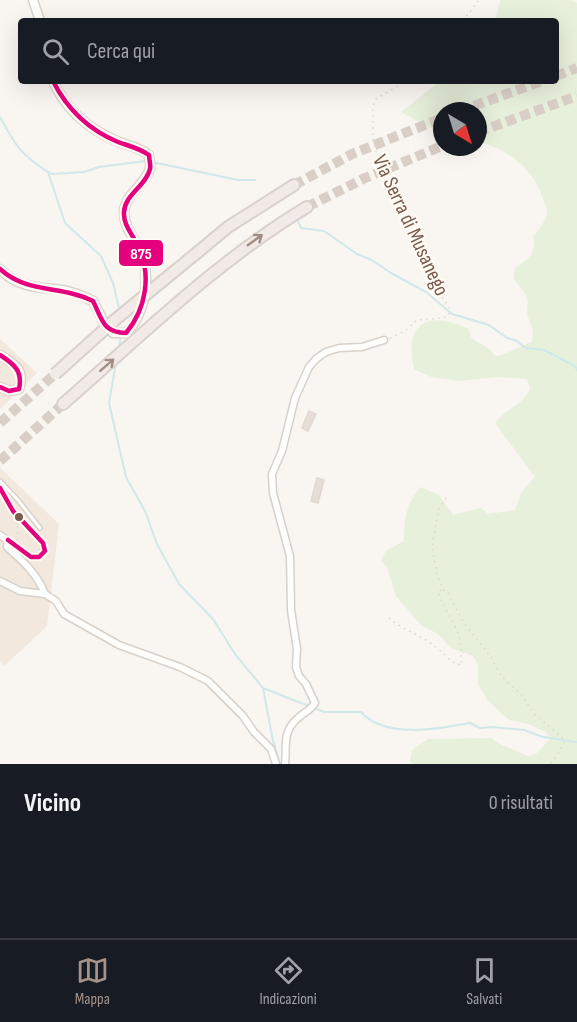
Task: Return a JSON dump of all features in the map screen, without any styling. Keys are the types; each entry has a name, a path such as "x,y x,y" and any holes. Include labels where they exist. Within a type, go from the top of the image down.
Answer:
{"highway":[{"path":"55,374 228,227 294,184"},
{"path":"63,404 209,276 261,236 306,207"}],"street":[{"path":"33,0 39,18"},
{"path":"0,269 13,280 26,286 61,290 93,300 106,328 113,333 126,333 139,314 144,296 146,266 125,220 124,209 130,196 144,180 150,168 149,155 140,147 127,145 86,124 69,107 55,84"},
{"path":"285,764 286,735 296,719 311,710 315,703 296,667 297,649 291,610 290,556 273,493 272,474 282,452 295,398 309,367 326,352 339,348 362,347 384,340"},
{"path":"0,355 18,368 22,378 19,389 9,391 0,387"},
{"path":"0,488 19,517 43,543 45,549 42,556 34,558 0,535"},
{"path":"8,540 7,547 39,580 45,594"},
{"path":"0,581 21,591 45,594 56,601 64,614 119,645 180,667 208,681 243,716 254,732 271,749 276,764"}],"lane":[{"path":"0,481 40,528"}],"path":[{"path":"465,18 479,0"},
{"name":"Via Serra di Musanego","path":"384,340 405,331 417,320 443,318 449,315 449,307 441,294 426,248 410,226 376,156 373,106 376,99 401,84"},
{"path":"446,498 439,509 432,546 436,574 443,590 448,593 464,622 490,656 502,677 522,695 533,713 565,740 550,764"},
{"path":"16,547 19,517"},
{"path":"388,618 399,627 420,636 438,648 453,663 462,665 458,633 445,610 438,591 443,590"}],"shaded area":[{"path":"0,339 37,373 0,409"},
{"path":"0,468 59,524 47,626 4,666 0,660"}],"green space":[{"path":"500,0 571,0 577,3 577,764 414,764 410,761 412,750 428,739 491,738 528,756 537,753 550,739 546,732 528,724 509,720 488,701 478,684 478,664 473,656 451,648 438,634 421,625 396,596 387,567 381,560 386,551 404,541 407,512 420,487 439,495 453,515 481,508 488,514 515,510 521,493 535,477 495,423 527,394 530,388 527,379 497,377 460,381 431,377 414,369 412,353 416,330 431,321 442,320 469,329 471,338 488,348 495,356 532,342 533,332 527,313 528,302 525,293 513,278 515,268 527,259 534,248 533,237 546,219 547,209 533,177 526,169 509,155 487,145 487,102 433,102 433,129 401,112 436,84 559,84 559,18 496,18"}],"building":[{"path":"309,411 316,414 308,431 302,428"},
{"path":"317,478 324,480 318,503 311,501"}],"waterway":[{"path":"0,117 20,149 48,172 65,223 101,256 113,283 120,312"},
{"path":"49,172 52,174 84,172 99,167 146,161"},
{"path":"152,162 238,180 255,180"},
{"path":"298,221 301,228 324,231 357,254 372,260 426,292 452,314 489,325 525,348 544,350 575,366 577,370"},
{"path":"119,347 121,335"},
{"path":"116,362 109,403 126,477 145,511 157,544 179,584 213,619 235,654 263,688 324,712 361,712 384,726 398,729 443,728 470,723 480,728 524,730 543,737 577,742"},
{"path":"263,688 273,741 280,764"}],"tunnel":[{"path":"559,75 577,68"},
{"path":"485,102 534,84"},
{"path":"487,129 577,96"},
{"path":"294,185 352,154 433,122"},
{"path":"307,207 365,178 433,150"},
{"path":"0,423 55,374"},
{"path":"0,461 63,404"}],"transit line":[{"name":"875","path":"0,269 21,282 93,301 104,324 112,331 126,333 133,324 142,303 146,280 145,268 138,246 125,221 124,212 128,200 148,175 149,155 107,137 88,125 65,101 55,84"},
{"name":"875","path":"0,355 16,369 20,377 19,389 9,391 0,387"},
{"name":"875","path":"0,488 13,511 43,543 45,551 39,557 31,557 8,540"}]}
